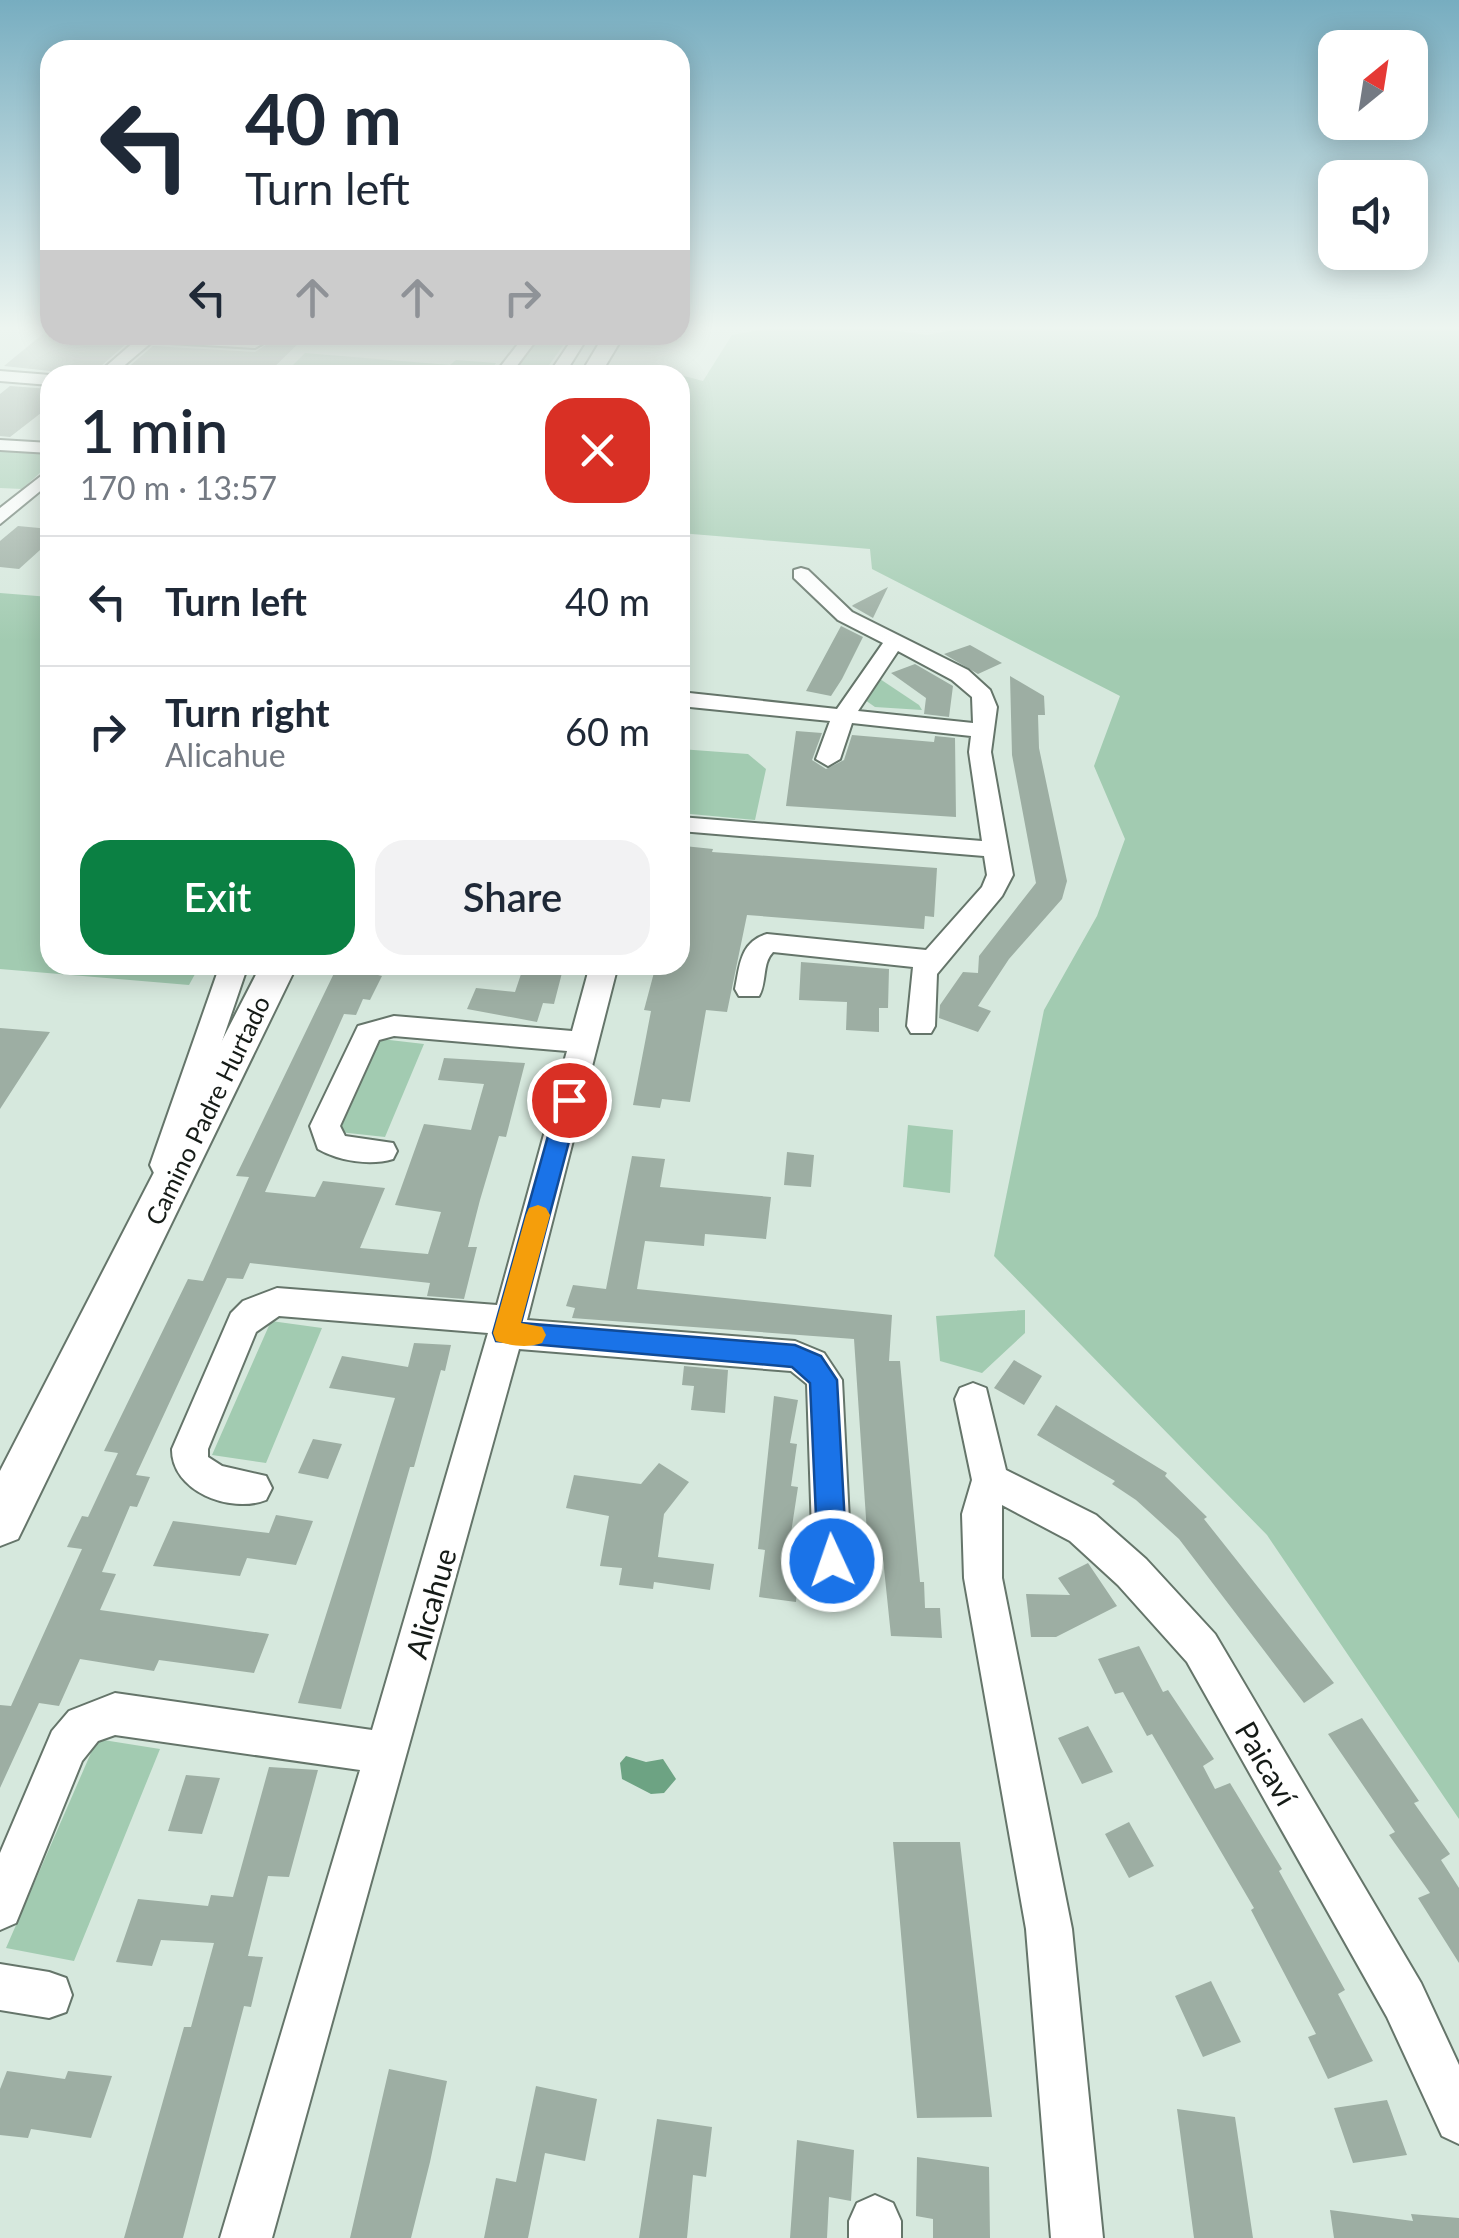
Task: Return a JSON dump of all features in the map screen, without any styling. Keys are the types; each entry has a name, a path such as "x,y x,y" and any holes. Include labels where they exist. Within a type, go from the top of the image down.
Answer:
{"main road":[{"name":"Camino Padre Hurtado","path":"0,1522 274,975"}],"street":[{"path":"0,445 40,447"},
{"path":"0,518 40,483"},
{"path":"0,492 27,494"},
{"path":"801,574 845,616 960,676 982,695 986,708 980,730 993,849 1000,875 993,890 923,972 921,1026"},
{"path":"828,758 843,716 894,642"},
{"path":"690,700 980,730"},
{"path":"690,825 993,849"},
{"path":"750,990 755,954 768,942 932,960"},
{"name":"Camino Padre Hurtado","path":"134,1256 231,975"},
{"name":"Alicahue","path":"246,2238 507,1326 601,975"},
{"path":"382,1151 340,1147 329,1142 325,1126 368,1034 394,1026 584,1042"},
{"path":"254,1488 223,1486 204,1477 190,1465 190,1449 243,1323 255,1311 277,1302 795,1356 812,1364 824,1380 832,1561"},
{"path":"972,1399 990,1480 981,1514 982,1578 1049,1929 1078,2238"},
{"name":"Paicaví","path":"990,1480 1082,1528 1132,1572 1201,1648 1404,2000 1459,2120"},
{"path":"0,1906 67,1746 84,1726 114,1714 386,1752"},
{"path":"0,1987 48,1995"}],"shaded area":[{"path":"690,433 1459,433 1459,1819 1267,1535 994,1256 1044,1010 1097,916 1125,839 1094,766 1120,696 872,569 870,549 690,534"},
{"path":"0,450 40,453 40,473 22,489 0,488"},
{"path":"0,593 40,596 40,972 0,969"},
{"path":"877,677 922,710 875,707 865,700"},
{"path":"690,750 748,754 766,769 755,820 690,814"},
{"path":"71,975 194,975 189,985"},
{"path":"381,1039 424,1044 385,1137 339,1132"},
{"path":"908,1125 953,1130 950,1193 903,1187"},
{"path":"1025,1310 1025,1333 982,1373 940,1361 936,1316"},
{"path":"271,1321 322,1328 266,1463 212,1455"},
{"path":"97,1739 160,1749 74,1961 6,1948"},
{"path":"626,1756 646,1762 663,1759 676,1779 664,1793 651,1794 622,1779 620,1763"}],"building":[{"path":"18,526 40,528 40,550 19,569 0,567 0,541"},
{"path":"888,587 873,618 852,606 853,605"},
{"path":"841,626 863,637 842,679 831,696 806,691"},
{"path":"970,645 1002,663 978,674 944,654"},
{"path":"915,664 953,686 949,717 924,714 926,698 891,673"},
{"path":"1010,676 1044,696 1045,715 1038,715 1039,748 1067,881 1062,899 1009,959 978,1006 991,1011 978,1032 939,1018 940,1005 963,972 978,973 979,956 1036,883 1012,755"},
{"path":"796,731 822,733 812,760 826,769 844,760 852,735 934,742 935,736 955,738 956,817 786,806"},
{"path":"690,847 713,849 712,852 937,868 934,917 925,916 924,929 747,915 727,1012 706,1010 690,1102 662,1099 660,1108 633,1105 651,1011 644,1010 653,975 690,975"},
{"path":"801,962 889,969 888,1008 879,1008 879,1032 846,1030 847,1002 799,1000"},
{"path":"333,975 382,976 370,1000 363,999 356,1015 344,1014 265,1192 315,1197 323,1181 385,1188 360,1248 428,1254 441,1212 395,1205 424,1124 471,1130 484,1084 438,1080 444,1058 525,1063 506,1137 499,1136 480,1200 468,1247 477,1247 464,1299 427,1296 430,1283 250,1263 243,1279 227,1278 136,1475 150,1477 137,1507 130,1506 102,1572 116,1574 100,1610 269,1634 254,1673 159,1660 154,1671 80,1659 59,1706 39,1703 0,1788 0,1705 11,1706 82,1549 67,1547 82,1516 88,1517 118,1453 104,1451 188,1279 203,1281 249,1177 236,1176"},
{"path":"521,975 561,975 554,1004 543,1003 537,1022 467,1009 476,988 515,992"},
{"path":"0,1028 50,1032 0,1109"},
{"path":"787,1152 814,1155 811,1187 784,1185"},
{"path":"632,1156 665,1159 660,1187 771,1197 766,1239 705,1234 704,1246 645,1241 637,1289 892,1315 889,1361 900,1361 920,1582 924,1582 925,1608 940,1608 942,1638 891,1636 882,1549 868,1548 854,1339 572,1318 575,1308 566,1306 573,1285 606,1289"},
{"path":"414,1343 451,1345 414,1467 410,1467 341,1709 298,1703 395,1398 329,1388 342,1356 408,1367"},
{"path":"1014,1360 1042,1376 1024,1405 994,1388"},
{"path":"684,1366 728,1370 725,1413 691,1410 694,1386 682,1385"},
{"path":"774,1396 798,1400 790,1443 797,1444 791,1486 798,1487 791,1533 796,1533 791,1580 798,1580 796,1602 759,1597 765,1550 758,1549"},
{"path":"1056,1405 1167,1473 1165,1476 1207,1517 1204,1519 1334,1683 1304,1703 1179,1539 1112,1484 1115,1481 1037,1435"},
{"path":"313,1439 342,1444 328,1479 298,1473"},
{"path":"659,1463 689,1482 664,1514 658,1557 714,1564 710,1590 654,1582 653,1589 619,1585 622,1568 600,1566 609,1516 566,1508 574,1475 641,1484"},
{"path":"276,1515 313,1521 296,1565 247,1558 240,1576 153,1566 173,1521 269,1533"},
{"path":"1088,1563 1117,1606 1056,1637 1031,1637 1026,1594 1070,1595 1058,1578"},
{"path":"1139,1646 1163,1692 1168,1690 1214,1759 1203,1766 1215,1789 1230,1783 1282,1869 1279,1871 1345,1990 1338,1994 1373,2061 1328,2079 1308,2037 1316,2034 1251,1910 1254,1908 1152,1734 1147,1736 1123,1692 1115,1694 1098,1659"},
{"path":"1362,1718 1450,1854 1441,1860 1459,1888 1459,1963 1418,1898 1430,1893 1389,1835 1395,1832 1328,1734"},
{"path":"1088,1726 1113,1772 1082,1784 1058,1738"},
{"path":"269,1767 318,1770 289,1877 268,1876 248,1956 263,1957 251,2007 244,2006 183,2238 124,2238 184,2027 191,2027 214,1943 161,1940 152,1966 116,1962 138,1899 208,1906 211,1895 233,1897"},
{"path":"186,1775 220,1778 202,1834 168,1831"},
{"path":"1129,1822 1154,1866 1129,1878 1105,1834"},
{"path":"893,1842 960,1842 992,2117 917,2118"},
{"path":"1211,1981 1241,2042 1203,2057 1175,1996"},
{"path":"389,2069 447,2081 430,2162 411,2238 350,2238"},
{"path":"7,2071 65,2079 68,2071 112,2076 91,2138 31,2129 28,2138 0,2135 0,2089"},
{"path":"536,2086 597,2099 585,2161 545,2153 528,2238 484,2238 496,2178 516,2182"},
{"path":"1387,2100 1407,2155 1353,2163 1334,2108"},
{"path":"1177,2109 1235,2117 1253,2238 1194,2238"},
{"path":"657,2119 712,2127 706,2177 693,2175 687,2238 639,2238"},
{"path":"797,2140 854,2150 851,2201 829,2197 827,2238 790,2238"},
{"path":"917,2157 989,2167 990,2238 933,2238 933,2219 916,2216"},
{"path":"1330,2210 1413,2221 1411,2214 1459,2218 1459,2238 1334,2238"}],"slow traffic":[{"path":"533,1335 506,1333 538,1215"}],"route":[{"path":"569,1100 506,1333 795,1356 812,1364 824,1380 832,1561"}]}
